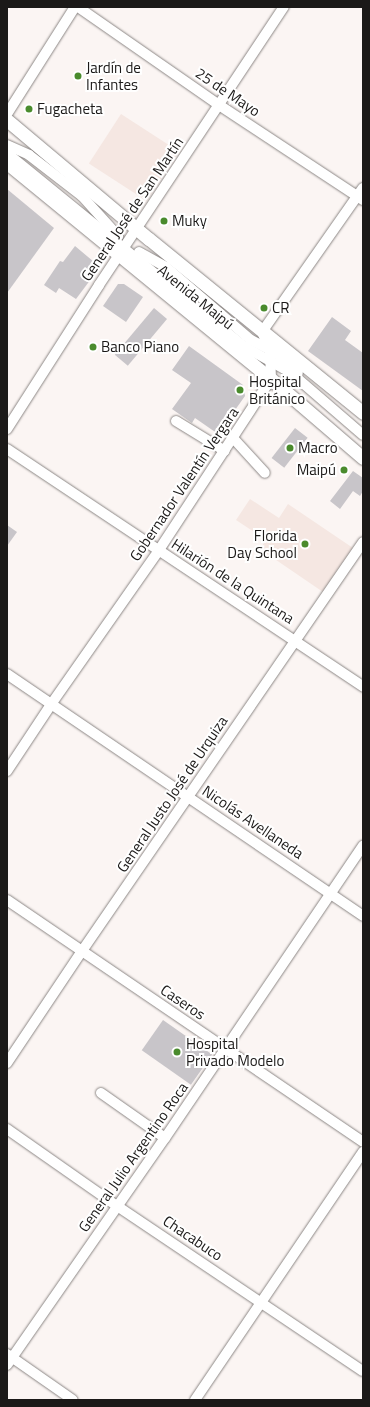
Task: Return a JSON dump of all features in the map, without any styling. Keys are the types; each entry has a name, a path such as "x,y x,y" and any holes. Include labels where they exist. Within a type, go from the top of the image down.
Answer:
{"main road":[{"name":"Avenida Maipú","path":"7,120 262,332 363,413"},
{"name":"Avenida Maipú","path":"7,163 124,249 363,458"}],"street":[{"name":"25 de Mayo","path":"76,7 219,105 361,195"},
{"path":"7,114 76,7"},
{"name":"General José de San Martín","path":"7,429 284,7"},
{"path":"7,145 29,155 82,196 118,236 124,249"},
{"path":"7,153 245,347 270,362 363,435"},
{"path":"271,379 270,350 262,332 361,195"},
{"path":"124,249 139,252 251,340 276,353 363,427"},
{"name":"Gobernador Valentín Vergara","path":"7,771 52,703 159,550 271,379"},
{"path":"337,415 363,440"},
{"path":"176,421 225,451"},
{"path":"233,438 265,473"},
{"name":"Hilarión de la Quintana","path":"7,449 363,686"},
{"name":"General Justo José de Urquiza","path":"7,1063 82,951 363,542"},
{"name":"Nicolás Avellaneda","path":"7,674 189,796 363,916"},
{"name":"General Julio Argentino Roca","path":"9,1359 165,1138 363,846"},
{"name":"Caseros","path":"7,900 363,1142"},
{"path":"101,1093 165,1138"},
{"name":"Chacabuco","path":"7,1129 117,1206 363,1371"},
{"path":"195,1400 363,1152"},
{"path":"9,1359 73,1400"}],"shaded area":[{"path":"121,114 179,152 147,201 89,163"},
{"name":"Florida Day School","path":"250,499 279,518 288,504 353,548 323,592 260,549 266,540 236,520"}],"building":[{"path":"7,189 54,228 7,293"},
{"path":"75,246 100,267 76,299 59,288 56,293 44,285 60,261 63,262"},
{"path":"118,284 124,284 143,297 126,322 103,306"},
{"path":"154,308 167,319 128,366 115,355"},
{"path":"332,317 351,331 345,340 363,353 363,391 308,351"},
{"path":"189,346 243,385 245,396 218,434 195,418 192,423 172,409 191,383 172,370"},
{"name":"Macro","path":"295,428 308,438 284,468 272,458"},
{"path":"353,471 363,478 363,491 360,496 353,491 340,509 330,501"},
{"path":"7,525 17,532 7,546"},
{"name":"Hospital Privado Modelo","path":"163,1020 212,1054 191,1085 142,1050"}],"place":[{"name":"Jardín de Infantes","path":"78,76"},
{"name":"Fugacheta","path":"29,109"},
{"name":"Muky","path":"164,221"},
{"name":"CR","path":"264,308"},
{"name":"Banco Piano","path":"93,347"},
{"name":"Hospital Británico","path":"240,390"},
{"name":"Macro","path":"290,448"},
{"name":"Maipú","path":"344,470"},
{"name":"Florida Day School","path":"305,544"},
{"name":"Hospital Privado Modelo","path":"177,1052"}]}
